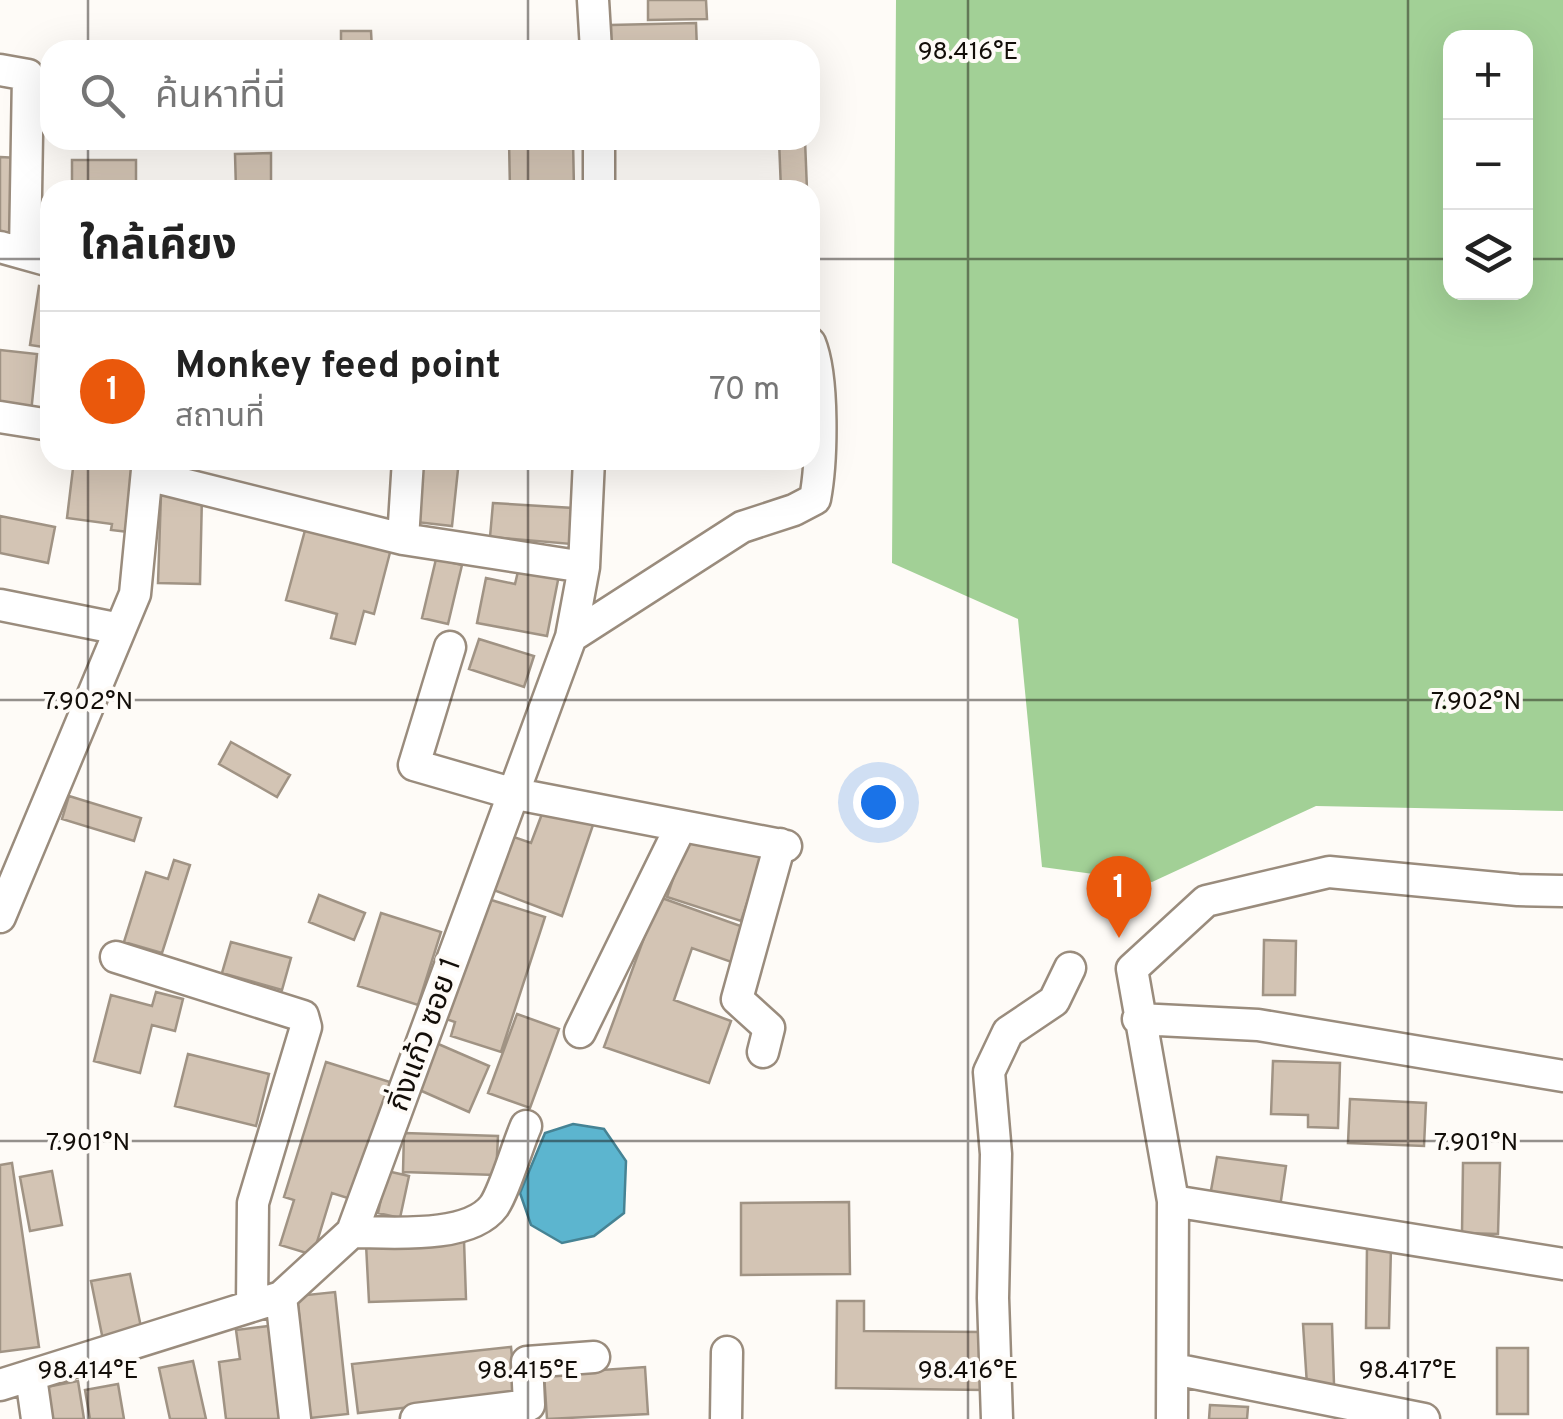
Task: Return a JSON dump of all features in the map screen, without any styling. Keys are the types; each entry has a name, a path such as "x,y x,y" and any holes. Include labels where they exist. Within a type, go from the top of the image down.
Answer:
{"street":[{"path":"594,0 596,40"},
{"path":"0,70 28,76 25,254"},
{"path":"598,180 599,150"},
{"path":"0,417 40,423"},
{"path":"0,917 135,594 147,470"},
{"path":"158,470 402,539 584,566"},
{"path":"402,539 407,470"},
{"name":"กิ่งแก้ว ซอย 1","path":"0,1385 266,1301 352,1232 571,637 584,566 588,470"},
{"path":"571,637 742,527 815,499 820,470"},
{"path":"0,605 120,629"},
{"path":"450,647 414,765 511,793 783,845 737,999 769,1028 763,1052"},
{"path":"580,1032 681,826"},
{"path":"1172,1419 1173,1201 1132,969 1206,901 1328,872 1563,891"},
{"path":"116,956 303,1016 306,1027 252,1203 266,1301 295,1419"},
{"path":"996,1419 996,1154 989,1072 1008,1032 1054,1001 1070,968"},
{"path":"1138,1019 1258,1025 1563,1076"},
{"path":"352,1232 442,1230 472,1222 493,1207 526,1126"},
{"path":"1173,1201 1563,1264"},
{"path":"726,1419 727,1352"},
{"path":"416,1419 529,1405 527,1362 594,1357"},
{"path":"1174,1368 1424,1419"},
{"path":"31,1376 37,1419"}],"green space":[{"path":"896,0 1563,0 1563,811 1316,806 1152,882 1042,867 1018,619 892,563"}],"water":[{"path":"573,1124 604,1129 626,1161 624,1213 594,1236 562,1243 531,1225 520,1193 545,1133"}],"building":[{"path":"648,0 706,0 707,19 648,20"},
{"path":"696,23 697,40 611,40 611,25"},
{"path":"341,31 371,31 371,40 341,40"},
{"path":"509,150 573,150 574,180 510,180"},
{"path":"779,150 805,150 807,180 781,180"},
{"path":"271,153 271,180 236,180 235,154"},
{"path":"0,157 19,158 17,235 0,235"},
{"path":"72,160 136,160 136,180 72,180"},
{"path":"39,286 40,346 30,345"},
{"path":"0,350 37,354 31,413 0,410"},
{"path":"73,470 136,470 129,532 111,530 112,524 67,518"},
{"path":"422,470 458,470 452,526 416,522"},
{"path":"161,494 202,495 200,584 158,583"},
{"path":"493,503 573,508 571,544 490,537"},
{"path":"0,516 55,527 48,563 0,553"},
{"path":"307,523 392,545 374,614 364,611 355,644 331,638 337,614 286,600"},
{"path":"436,559 462,565 448,624 422,618"},
{"path":"520,563 560,570 547,636 477,623 486,578 515,584"},
{"path":"479,639 534,656 524,687 469,669"},
{"path":"231,742 290,775 277,797 219,764"},
{"path":"69,796 141,818 134,841 62,819"},
{"path":"545,806 593,825 562,916 491,889 511,836 531,843"},
{"path":"689,831 763,855 741,921 667,897"},
{"path":"174,860 190,865 162,953 124,942 146,872 168,879"},
{"path":"319,895 365,913 354,940 309,922"},
{"path":"659,897 749,929 737,964 692,948 674,1000 731,1021 709,1083 604,1047"},
{"path":"485,898 545,917 501,1052 451,1036 455,1022 446,1019"},
{"path":"381,913 441,932 418,1005 358,986"},
{"path":"1264,940 1296,941 1295,995 1263,995"},
{"path":"231,942 291,958 282,990 222,973"},
{"path":"156,992 183,999 175,1031 152,1025 140,1073 94,1061 111,995 152,1006"},
{"path":"517,1014 559,1029 530,1108 488,1093"},
{"path":"436,1043 489,1066 469,1112 415,1088"},
{"path":"188,1054 269,1074 256,1126 175,1106"},
{"path":"1273,1061 1340,1063 1338,1128 1308,1127 1308,1115 1271,1114"},
{"path":"326,1062 390,1082 354,1200 332,1193 313,1255 280,1245 294,1200 284,1197"},
{"path":"1350,1099 1426,1103 1424,1146 1348,1143"},
{"path":"404,1133 498,1136 496,1175 403,1172"},
{"path":"1217,1157 1286,1166 1280,1207 1210,1196"},
{"path":"12,1163 39,1347 0,1352 0,1165"},
{"path":"1463,1163 1500,1163 1498,1234 1462,1233"},
{"path":"52,1171 62,1225 30,1231 20,1177"},
{"path":"387,1171 409,1176 400,1218 378,1213"},
{"path":"849,1202 850,1274 741,1275 741,1203"},
{"path":"464,1240 466,1299 369,1302 366,1244"},
{"path":"1367,1246 1391,1247 1389,1328 1366,1328"},
{"path":"130,1274 142,1332 103,1340 91,1281"},
{"path":"335,1292 348,1414 310,1418 297,1296"},
{"path":"837,1301 864,1301 864,1331 984,1332 984,1390 836,1388"},
{"path":"1303,1324 1332,1324 1334,1384 1307,1385"},
{"path":"269,1326 280,1419 226,1419 219,1362 240,1359 236,1330"},
{"path":"511,1347 516,1395 358,1413 352,1364"},
{"path":"1497,1348 1528,1348 1528,1414 1497,1414"},
{"path":"193,1361 206,1419 170,1419 159,1368"},
{"path":"645,1367 648,1414 547,1419 544,1374"},
{"path":"78,1381 84,1419 46,1419 41,1388"},
{"path":"118,1384 124,1419 90,1419 85,1390"},
{"path":"1210,1405 1248,1407 1247,1419 1209,1419"}],"place":[{"name":"Monkey feed point","path":"1119,938"}]}
